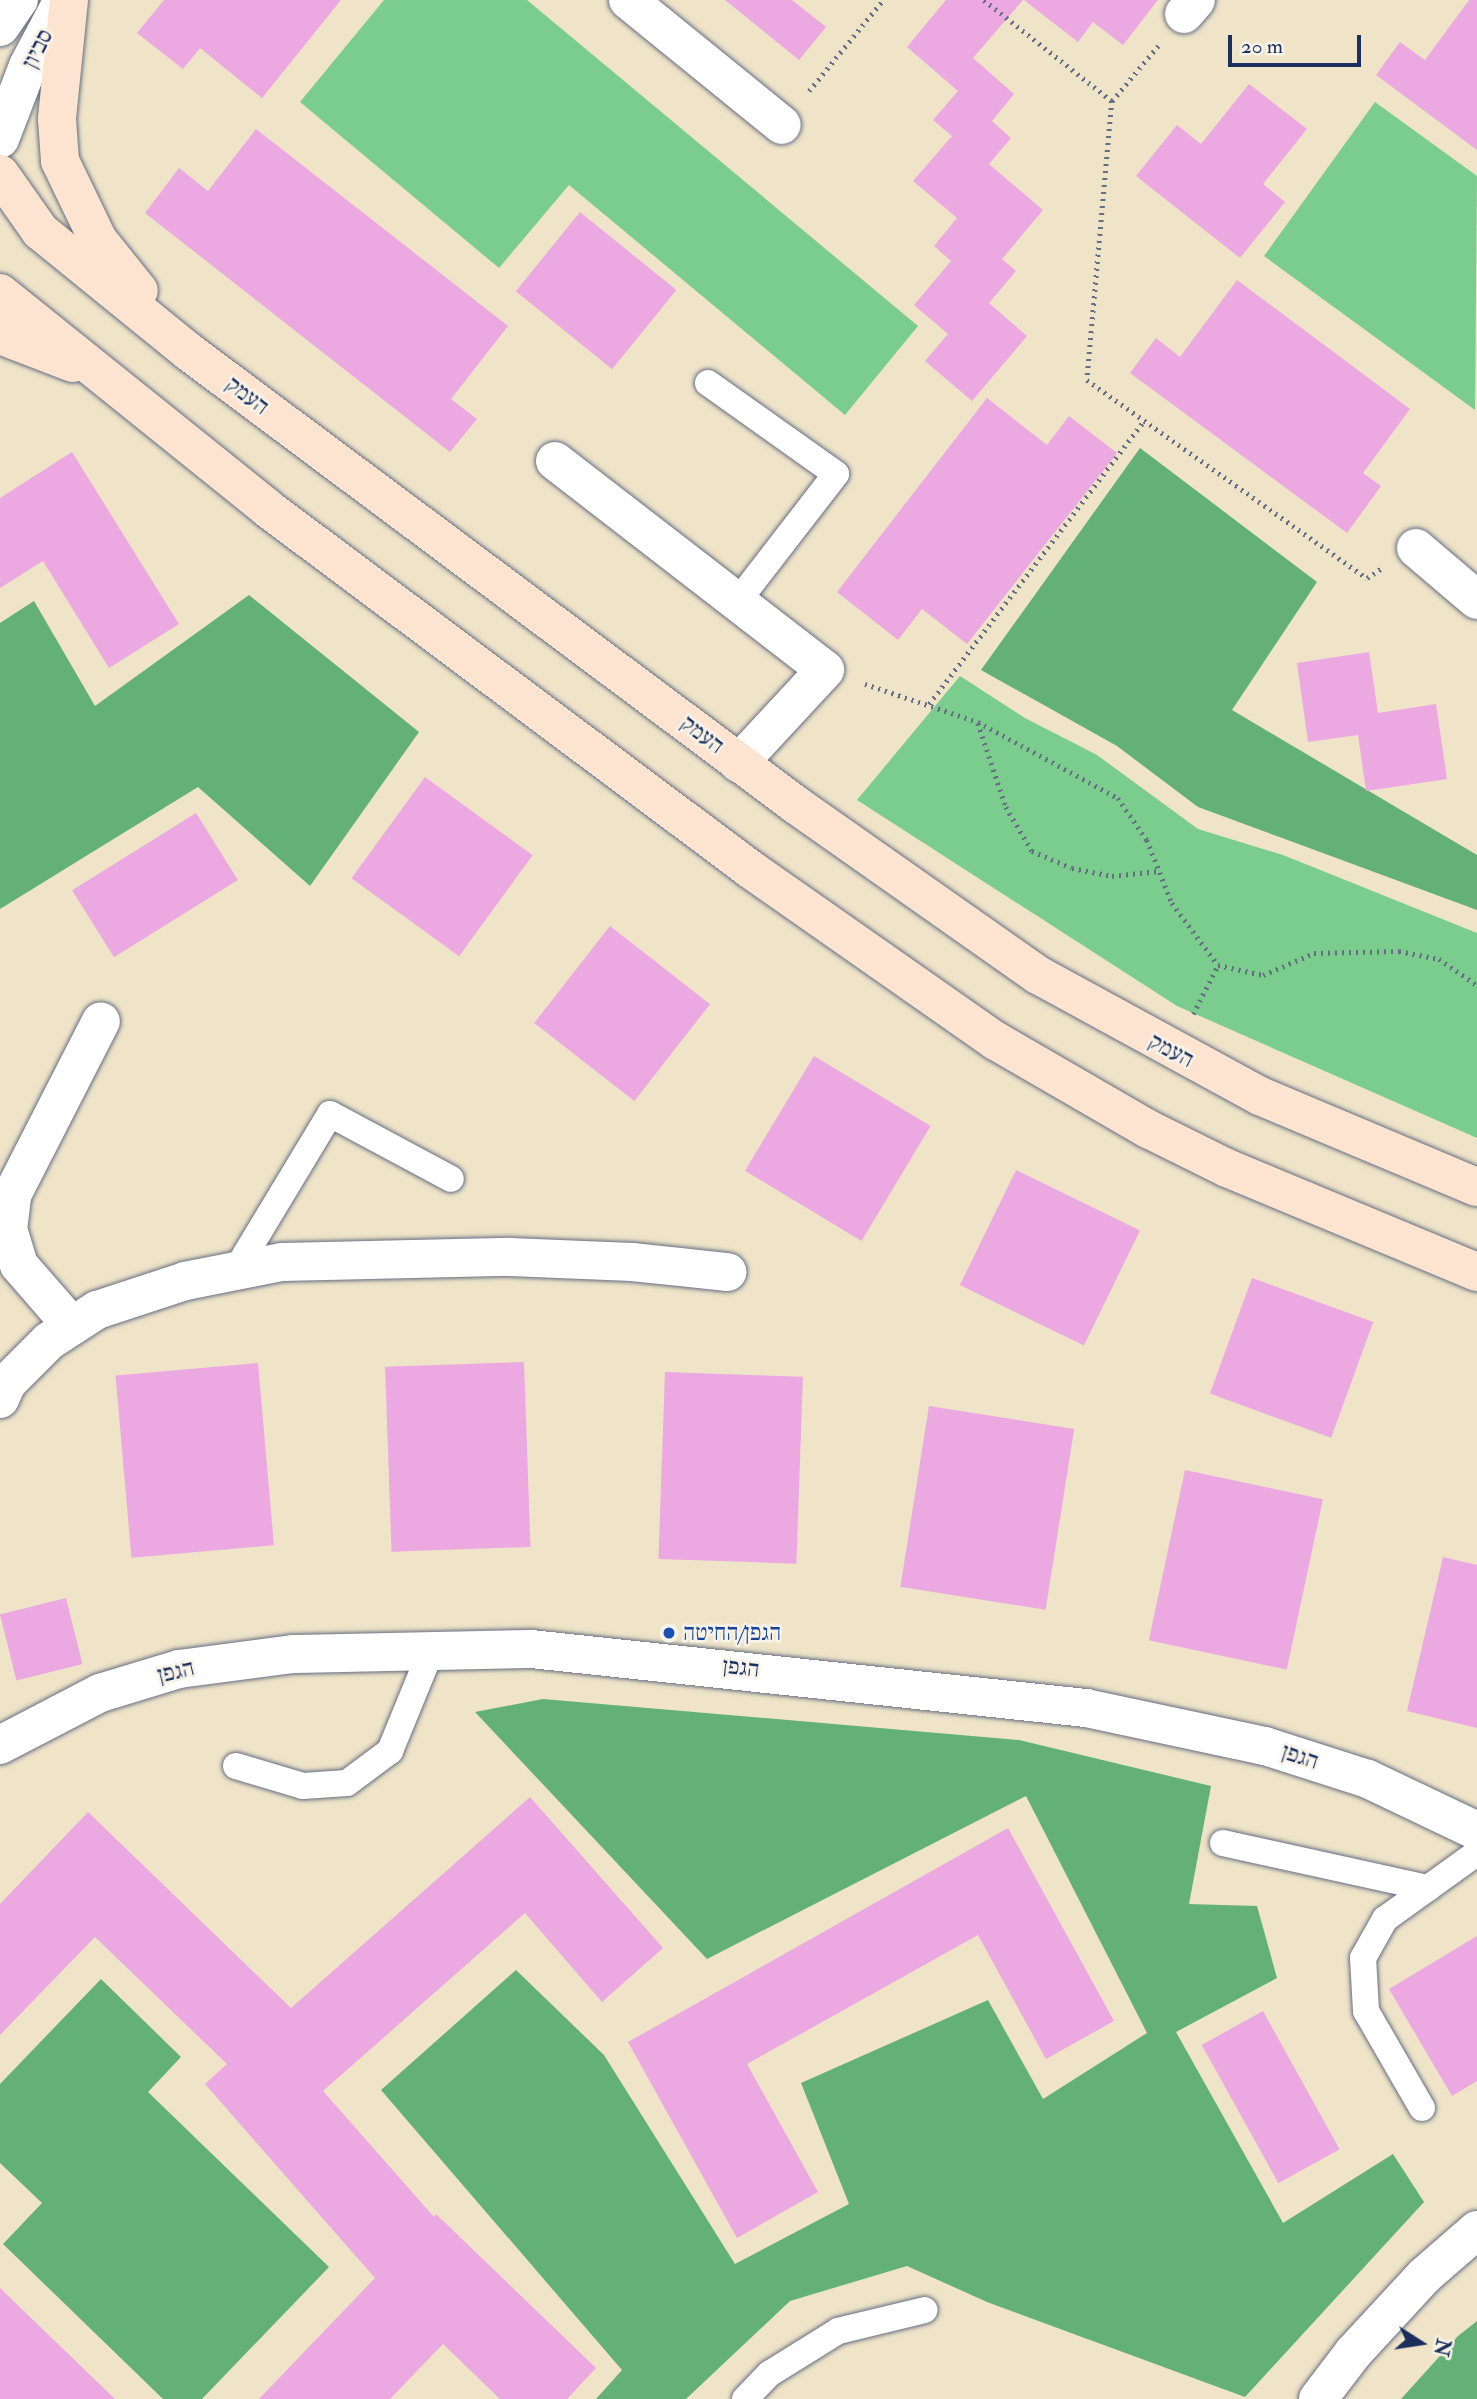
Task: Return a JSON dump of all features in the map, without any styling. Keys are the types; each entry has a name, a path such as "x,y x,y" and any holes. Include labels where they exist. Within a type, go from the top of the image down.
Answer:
{"main road":[{"path":"69,0 57,119 60,161 98,240 189,352"},
{"name":"העמק","path":"0,174 40,231 189,352 739,762 1027,967 1108,1016 1259,1096 1477,1187"},
{"path":"0,293 267,508 750,869 996,1041 1216,1162 1477,1272"},
{"path":"0,335 100,374"}],"street":[{"name":"סביון","path":"0,27 19,0"},
{"name":"סביון","path":"0,139 28,66 63,0"},
{"path":"628,0 782,125"},
{"path":"555,461 824,670 739,762"},
{"path":"1416,548 1477,600"},
{"path":"72,1326 19,1265 8,1230 12,1195 101,1021"},
{"path":"0,1399 7,1382 49,1341 97,1310 185,1281 236,1270 282,1262 509,1257 632,1262 727,1272"},
{"name":"הגפן","path":"0,1745 100,1693 179,1669 293,1654 545,1650 1086,1708 1265,1746 1368,1779 1477,1830"},
{"path":"1318,2399 1424,2276 1477,2230"}],"lane":[{"path":"708,383 836,474 737,602"},
{"path":"236,1270 330,1114 451,1179"},
{"path":"236,1766 303,1786 347,1783 390,1751 430,1651"},
{"path":"1223,1843 1428,1888"},
{"path":"1422,2108 1366,2011 1363,1958 1385,1919 1477,1853"},
{"path":"745,2399 769,2374 838,2331 925,2310"}],"path":[{"path":"782,125 883,0"},
{"path":"984,0 1112,102"},
{"path":"1190,7 1112,102 1087,380 1367,578 1416,548"},
{"path":"928,705 1144,421"},
{"path":"824,670 978,722 1118,798 1147,840 1178,912 1219,965 1263,975 1314,953 1399,951 1438,959 1477,985"},
{"path":"978,722 1006,807 1032,851 1072,868 1112,876 1159,871"}],"green space":[{"path":"384,0 527,0 918,326 845,415 569,185 499,268 300,102"},
{"path":"1375,102 1477,176 1475,410 1264,256"},
{"path":"1140,448 1317,582 1232,710 1477,855 1477,910 1198,807 1117,746 981,670"},
{"path":"249,595 419,732 310,886 198,787 0,909 0,623 34,601 95,706"},
{"path":"960,676 1025,718 1097,755 1198,829 1283,855 1477,933 1477,1138 1177,1006 857,800"},
{"path":"543,1699 1019,1740 1211,1786 1189,1904 1257,1906 1277,1978 1176,2032 1283,2223 1393,2154 1424,2202 1245,2397 987,2302 907,2266 790,2301 686,2399 596,2399 622,2370 381,2090 516,1970 604,2055 735,2264 849,2204 801,2083 988,2000 1043,2099 1147,2033 1026,1796 707,1959 475,1712"},
{"path":"101,1979 181,2057 148,2092 329,2267 202,2399 163,2399 3,2244 42,2203 0,2163 0,2084"},
{"path":"1477,2321 1477,2399 1401,2399 1458,2336"}],"building":[{"path":"164,0 341,0 262,98 200,48 183,69 137,33"},
{"path":"725,0 792,0 826,27 799,60"},
{"path":"946,0 1023,0 973,58 1014,94 992,121 1011,138 989,164 1043,210 1002,259 1016,271 989,303 1027,336 972,401 925,361 948,334 914,305 951,261 934,246 957,218 913,181 952,136 933,120 958,91 907,47"},
{"path":"1024,0 1158,0 1123,45 1093,22 1078,42"},
{"path":"1469,0 1477,0 1477,150 1376,75 1400,42 1425,60"},
{"path":"1249,84 1307,129 1263,184 1285,202 1240,258 1136,176 1177,125 1201,144"},
{"path":"256,129 508,326 451,399 477,419 450,452 145,213 179,168 208,191"},
{"path":"580,212 676,290 612,369 516,291"},
{"path":"1237,280 1410,409 1363,473 1381,486 1347,533 1130,373 1156,338 1180,357"},
{"path":"987,398 1047,445 1069,416 1117,453 967,644 922,609 898,640 837,592"},
{"path":"72,452 179,624 109,668 43,561 0,588 0,498"},
{"path":"1369,652 1378,713 1436,704 1447,779 1366,791 1358,735 1308,742 1297,663"},
{"path":"425,777 533,855 459,956 352,878"},
{"path":"196,813 238,880 114,957 72,890"},
{"path":"610,926 710,1004 634,1101 534,1023"},
{"path":"814,1056 931,1126 862,1241 745,1171"},
{"path":"1016,1170 1140,1230 1084,1346 960,1285"},
{"path":"1252,1278 1373,1322 1331,1438 1210,1394"},
{"path":"524,1362 530,1547 392,1552 385,1367"},
{"path":"258,1363 274,1545 131,1558 116,1375"},
{"path":"665,1372 803,1377 796,1564 658,1559"},
{"path":"929,1406 1074,1429 1046,1610 900,1587"},
{"path":"1185,1470 1323,1499 1287,1670 1149,1640"},
{"path":"1443,1557 1477,1565 1477,1728 1407,1711"},
{"path":"66,1598 82,1664 16,1680 0,1614"},
{"path":"530,1797 663,1948 602,2002 525,1913 323,2091 434,2217 436,2214 596,2368 567,2399 500,2399 443,2344 390,2399 259,2399 375,2278 205,2084 227,2064 95,1937 0,2035 0,1904 88,1812 291,2008"},
{"path":"1008,1828 1114,2021 1046,2059 978,1935 747,2064 818,2192 737,2238 628,2042"},
{"path":"1477,1936 1477,2081 1452,2096 1389,1989"},
{"path":"1263,2011 1340,2149 1278,2183 1202,2045"},
{"path":"0,2288 115,2399 0,2399"}],"place":[{"name":"הגפן/החיטה","path":"669,1633"}]}
